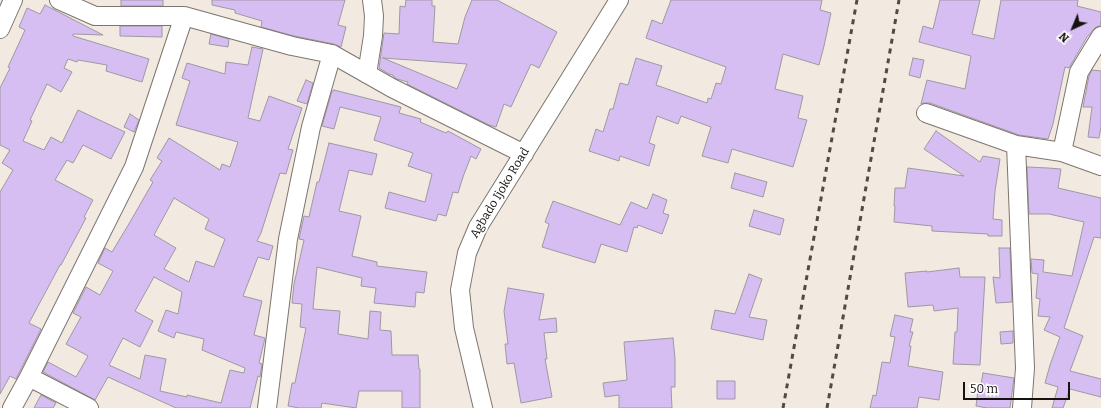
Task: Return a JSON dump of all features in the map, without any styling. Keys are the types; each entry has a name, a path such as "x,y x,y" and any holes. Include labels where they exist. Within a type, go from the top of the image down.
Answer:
{"street":[{"path":"0,29 13,0"},
{"path":"59,0 95,16 184,16 292,46 332,54 367,74 524,154"},
{"path":"367,74 373,36 374,16 372,0"},
{"name":"Agbado Ijoko Road","path":"483,408 464,328 460,290 467,253 478,227 619,0"},
{"path":"12,408 134,167 184,16"},
{"path":"1062,152 1079,72 1101,36"},
{"path":"267,408 288,239 311,127 332,54"},
{"path":"926,113 1016,146 1062,152 1101,166"},
{"path":"1016,146 1025,368 1022,408"},
{"path":"29,377 89,408"}],"building":[{"path":"121,0 163,0 163,6 121,6"},
{"path":"212,0 345,0 338,25 346,27 341,47 334,44 294,36 261,27 262,21 235,13 235,10 212,5"},
{"path":"406,0 432,0 432,6 435,6 433,42 458,44 465,17 472,0 497,0 557,32 539,68 531,64 511,107 504,104 496,127 489,125 407,84 408,82 397,79 393,75 379,68 384,33 399,34 400,6 405,7","holes":["383,58 467,64 457,89"]},
{"path":"671,0 822,0 820,10 831,13 819,65 783,54 775,89 803,96 798,118 807,120 793,167 732,149 728,163 702,156 711,127 681,116 678,124 657,116 649,143 655,145 649,166 620,156 619,161 589,151 596,129 603,132 610,109 613,109 620,83 628,85 636,58 662,66 656,85 707,103 708,98 711,99 716,83 721,84 726,67 646,38 652,20 662,24"},
{"path":"940,0 980,0 972,34 994,39 1001,0 1078,0 1077,6 1101,12 1100,26 1096,27 1087,37 1069,68 1065,67 1053,124 1048,139 1019,135 930,103 921,104 927,80 965,89 971,56 919,42 923,26 933,29"},
{"path":"45,5 103,35 73,34 73,36 149,59 142,82 106,71 107,65 78,60 77,62 68,59 64,68 72,72 61,92 47,84 30,120 32,121 23,141 44,150 51,137 62,143 78,110 125,132 111,159 83,145 73,163 67,160 55,180 93,200 84,217 86,218 29,323 41,329 16,379 10,376 0,394 0,192 13,170 2,163 10,150 0,145 0,88 10,68 8,67 25,30 19,27 27,8 40,14"},
{"path":"120,26 162,26 162,37 120,36"},
{"path":"211,34 229,39 228,47 209,44"},
{"path":"252,47 263,49 248,118 260,121 269,96 302,108 288,149 293,150 286,174 280,173 261,233 257,241 273,246 269,260 258,257 243,296 262,301 254,335 265,338 259,363 262,364 260,377 258,376 250,408 176,408 108,377 95,400 43,372 48,362 76,377 88,356 66,344 81,317 73,313 86,287 100,295 113,271 98,263 105,248 112,252 153,182 150,180 162,161 157,158 169,138 220,170 222,164 230,167 238,142 176,125 190,81 182,78 187,63 225,74 226,62 248,65","holes":["174,198 209,219 205,229 225,239 214,267 196,261 189,282 164,269 176,248 154,235","154,277 182,292 178,314 166,310 158,331 174,338 176,332 204,339 202,350 245,368 244,373 230,370 221,403 187,395 187,397 160,391 166,359 145,355 140,379 109,365 123,338 140,347 153,321 135,311"]},
{"path":"913,58 924,60 920,78 909,75"},
{"path":"1092,70 1101,71 1101,127 1099,138 1088,137 1092,107 1083,107 1089,76"},
{"path":"306,80 313,83 307,104 297,101"},
{"path":"334,90 401,107 399,113 421,119 420,122 446,133 448,131 481,149 476,159 471,156 458,193 453,192 446,216 438,214 436,221 385,208 389,192 425,202 432,174 408,166 413,153 374,140 381,117 340,107 334,129 322,126 332,91"},
{"path":"130,114 139,120 134,132 124,127"},
{"path":"936,131 980,162 983,156 1000,159 995,191 993,219 1002,220 1002,236 932,231 932,226 894,222 895,188 905,188 908,168 964,176 924,149"},
{"path":"329,143 377,154 372,175 349,170 339,211 361,216 352,256 377,262 377,266 427,272 424,293 416,292 415,307 374,303 376,288 361,286 362,278 317,267 313,309 340,311 338,334 368,339 370,311 381,312 380,330 391,331 392,355 418,355 420,369 420,408 402,408 402,391 359,391 356,408 322,403 321,408 299,408 288,406 292,383 295,383 306,328 300,327 302,304 292,303 294,284 304,240 299,239 304,216 309,217 317,182 319,182"},
{"path":"1027,167 1061,169 1058,188 1101,198 1101,238 1094,237 1064,328 1083,336 1070,371 1101,379 1101,397 1070,389 1063,408 1052,408 1058,387 1045,383 1060,337 1044,330 1050,317 1038,316 1040,299 1036,298 1038,274 1032,273 1031,259 1044,260 1043,272 1072,276 1084,222 1049,214 1029,214"},
{"path":"735,173 767,182 763,197 731,188"},
{"path":"653,194 667,200 663,213 669,215 662,234 638,225 637,228 634,227 627,252 601,244 595,263 542,247 549,224 545,222 553,201 620,225 631,202 647,209"},
{"path":"754,210 784,219 780,235 749,226"},
{"path":"999,248 1010,248 1012,302 996,303 993,277 1000,278"},
{"path":"959,268 960,277 985,277 980,365 953,364 958,308 934,311 933,305 908,307 905,273"},
{"path":"749,274 762,279 749,317 767,320 763,340 711,329 715,310 735,314"},
{"path":"508,288 544,294 539,320 556,318 557,332 544,333 547,359 545,359 552,397 521,403 514,363 507,364 505,344 508,344 504,311"},
{"path":"895,315 913,319 910,332 913,332 909,346 911,346 908,366 943,372 939,400 919,397 917,408 870,408 873,395 876,396 882,362 890,363 895,337 890,336"},
{"path":"1013,331 1013,343 1001,344 1000,332"},
{"path":"673,338 675,387 671,387 672,408 619,408 619,395 605,397 603,383 627,380 624,342"},
{"path":"983,373 1014,378 1010,408 987,408 976,406 978,390 980,390"},
{"path":"717,381 735,381 735,399 717,399"},
{"path":"41,395 56,403 53,408 34,408"}],"railway":[{"path":"783,408 857,0"},
{"path":"827,408 899,0"}]}
